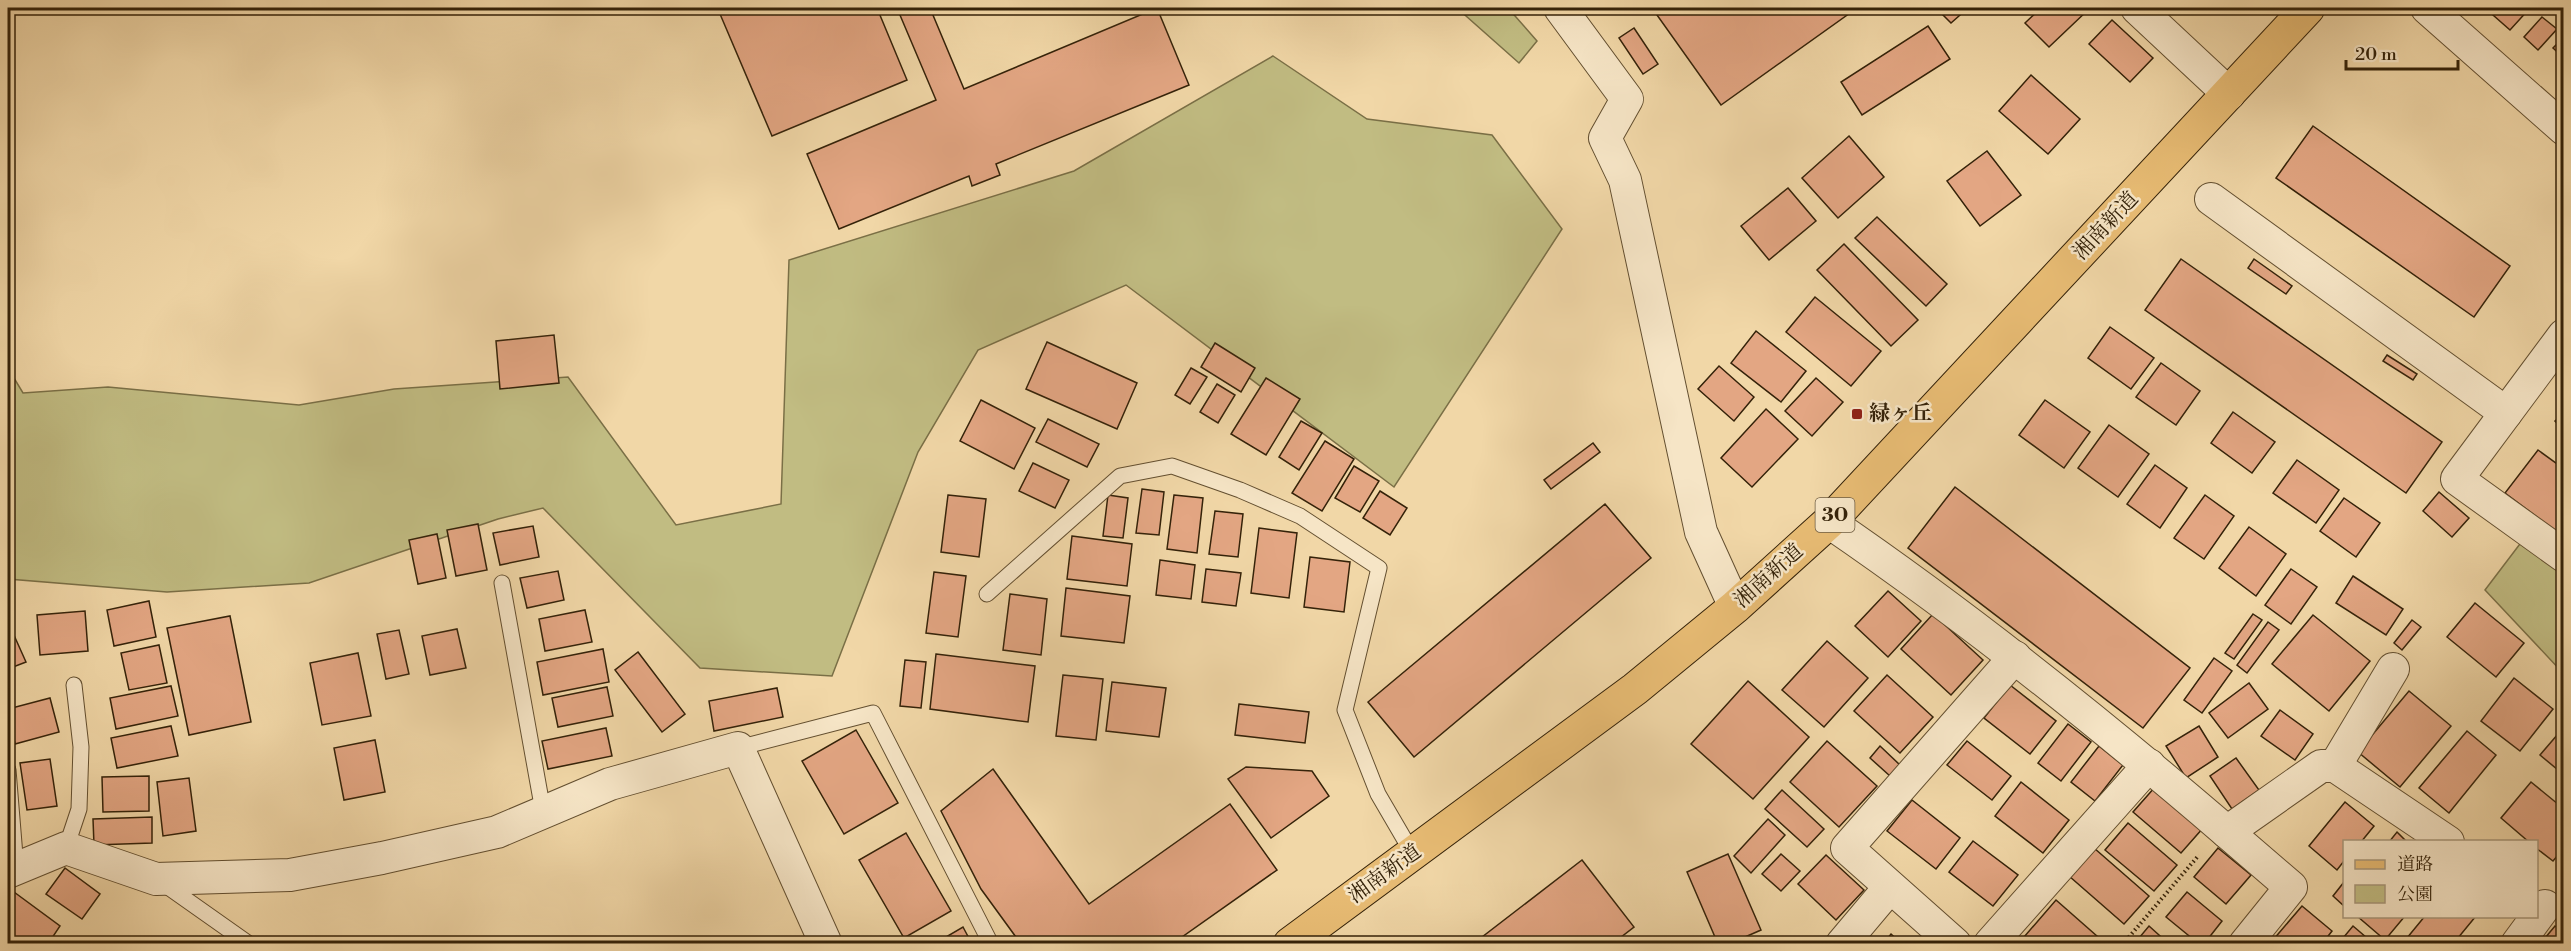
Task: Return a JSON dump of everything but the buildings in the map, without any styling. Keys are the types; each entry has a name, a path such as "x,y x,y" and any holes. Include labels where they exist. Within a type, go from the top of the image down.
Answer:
{"main road":[{"name":"湘南新道","path":"1290,944 1635,689 1735,607 1829,522 2308,8"}],"street":[{"path":"1560,8 1627,99 1605,138 1625,180 1701,532 1735,607"},
{"path":"2137,8 2229,94"},
{"path":"2427,8 2564,129"},
{"path":"2211,199 2506,413"},
{"path":"2564,335 2457,479 2564,556"},
{"path":"1829,522 1929,591 2015,657 2149,765 2292,887 2245,944"},
{"path":"1955,944 1846,848 2015,657"},
{"path":"2335,766 2393,669"},
{"path":"12,870 66,848 156,879 290,876 497,832 610,784 738,748 826,944"},
{"path":"1990,944 2149,765"},
{"path":"2227,832 2321,766 2335,766 2445,840"},
{"path":"1842,944 1890,887"},
{"path":"2517,944 2548,907"}],"lane":[{"path":"987,594 1120,476 1172,466 1240,490 1300,516 1379,568 1345,710 1378,794 1413,854"},
{"path":"502,583 543,811"},
{"path":"66,848 79,809 81,747 74,685"},
{"path":"738,748 873,713 991,944"},
{"path":"8,770 12,870"},
{"path":"156,879 249,944"}],"path":[{"path":"2123,944 2213,839 2227,832"}],"green space":[{"path":"1457,8 1508,8 1537,41 1519,63"},
{"path":"1273,56 1367,119 1492,135 1562,229 1394,487 1126,285 978,350 918,452 832,676 700,668 543,508 498,519 309,583 167,592 8,579 8,368 23,393 108,387 299,405 394,389 568,377 676,525 781,504 789,260 1074,171"},
{"path":"2529,532 2554,549 2563,535 2563,673 2485,590"}],"place":[{"name":"緑ヶ丘","path":"1857,414"}]}
